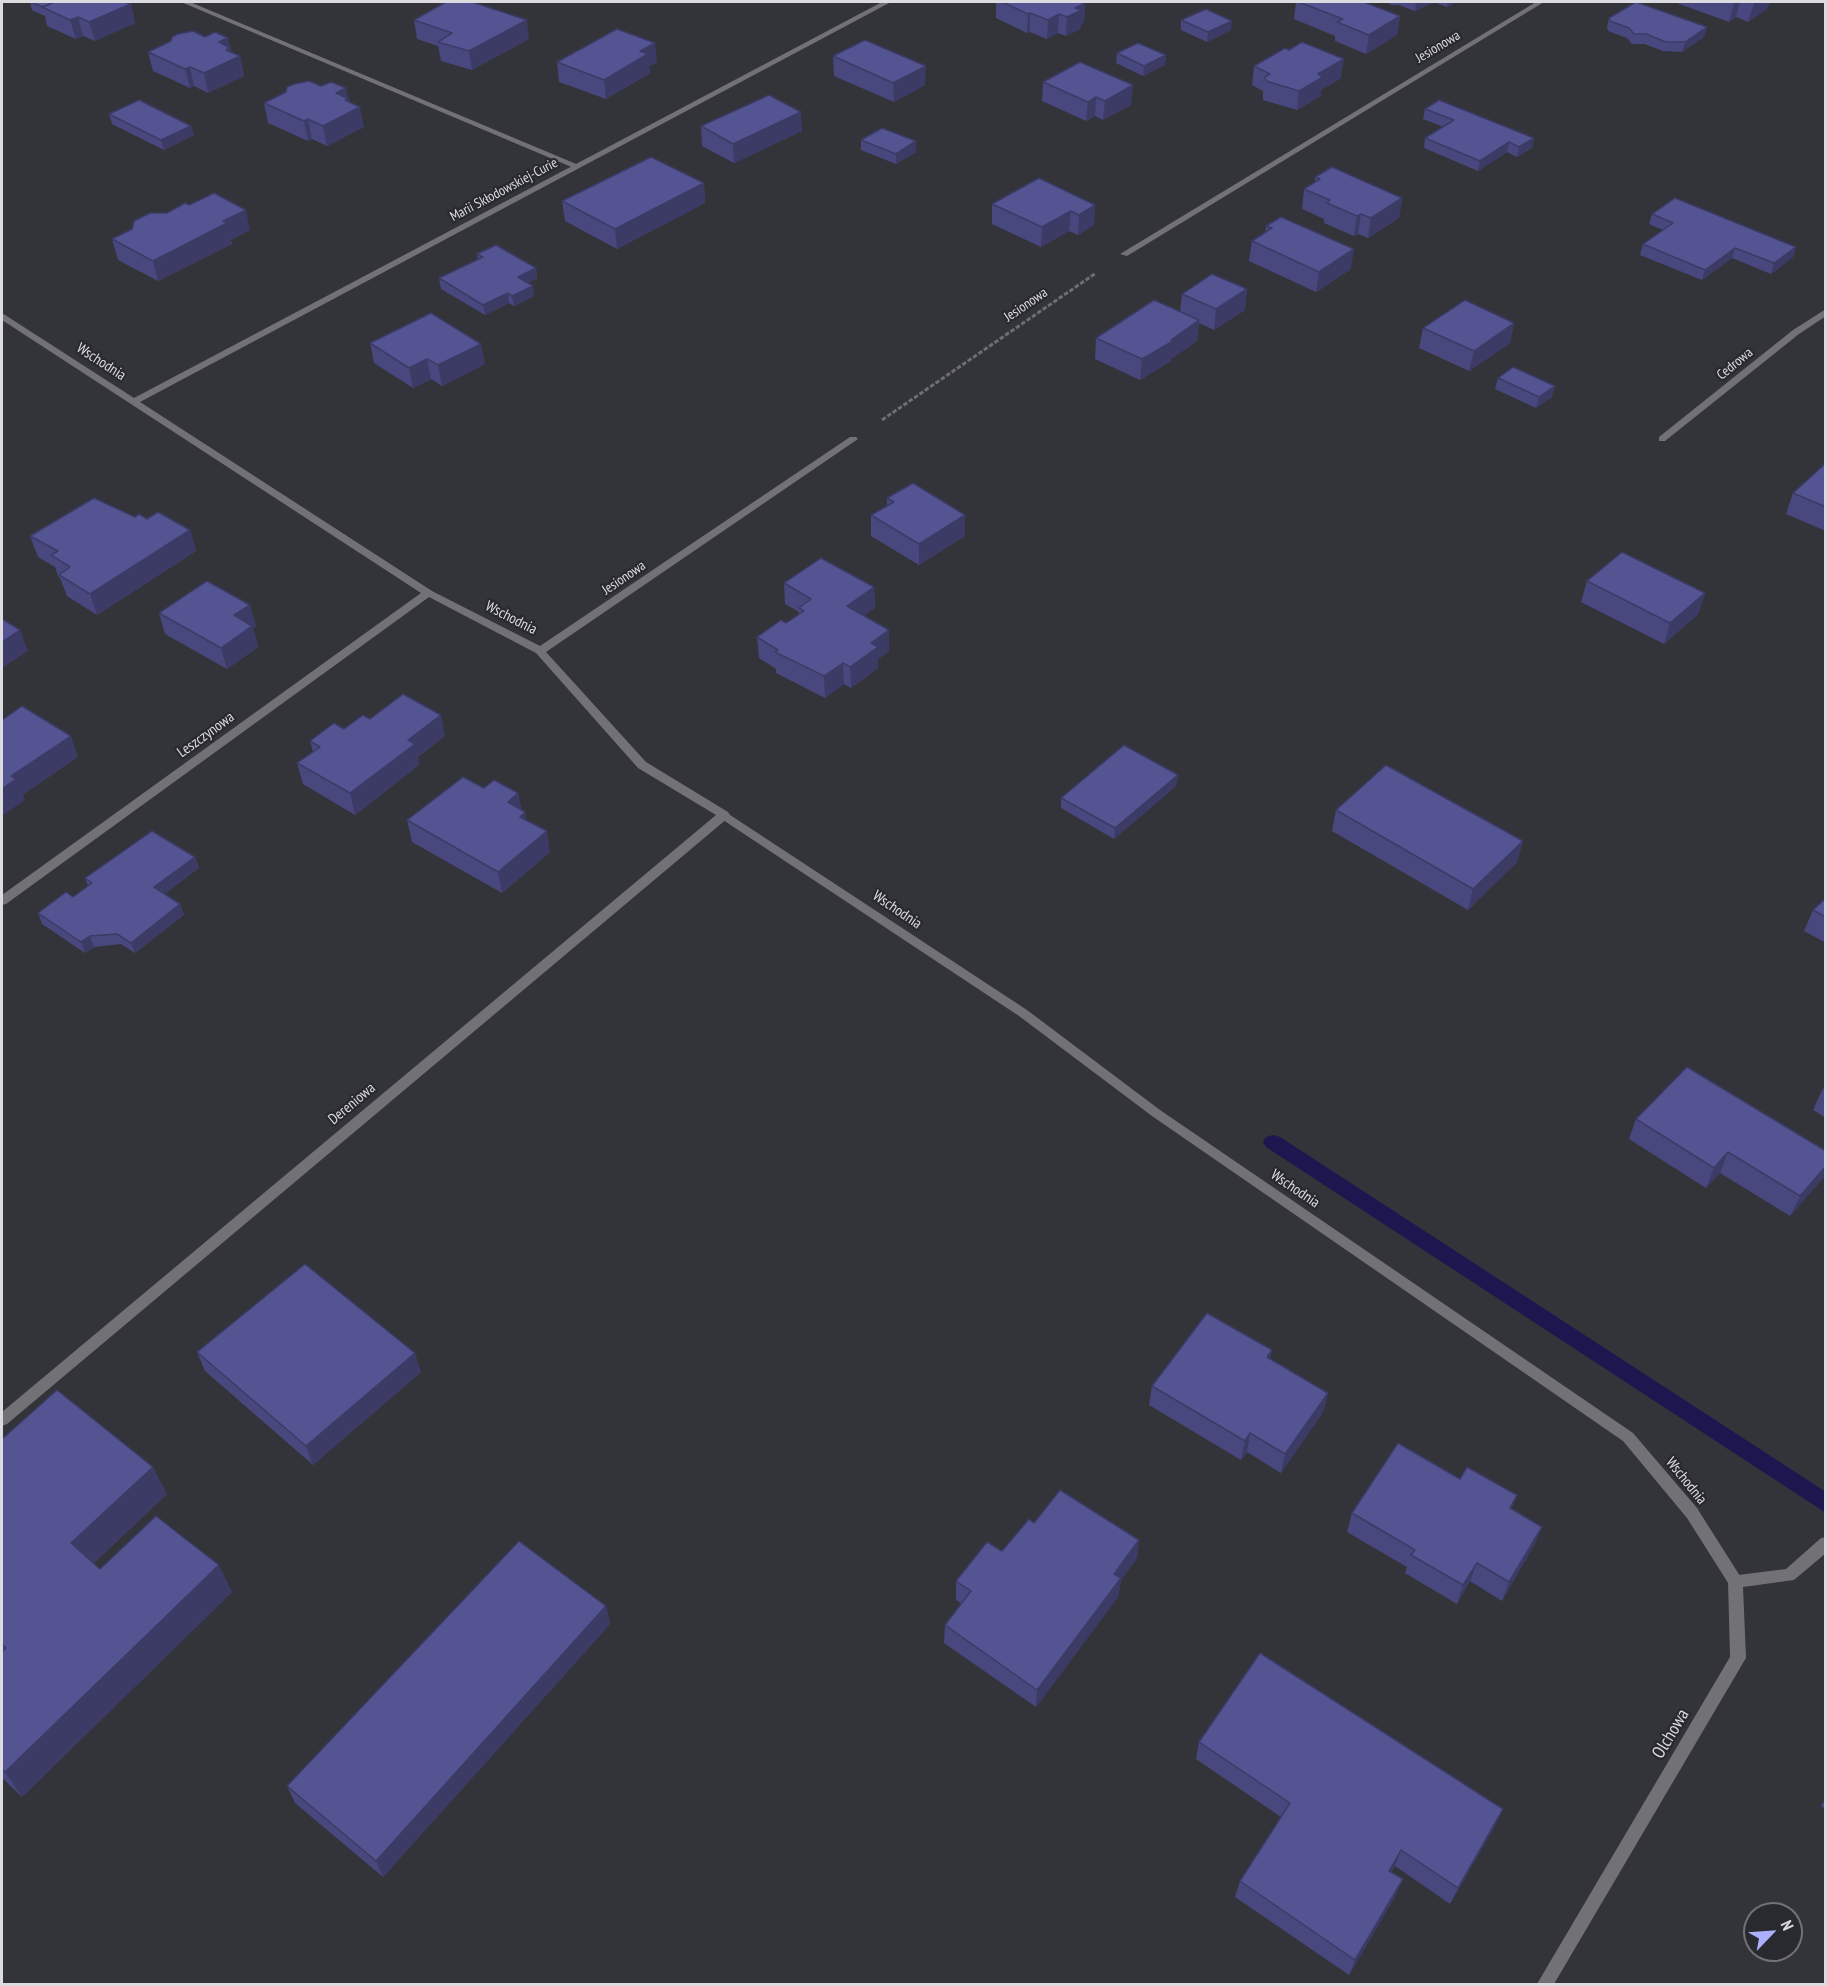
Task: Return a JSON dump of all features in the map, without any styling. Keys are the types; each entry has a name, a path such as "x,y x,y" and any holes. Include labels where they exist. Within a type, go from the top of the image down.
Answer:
{"street":[{"path":"184,2 578,166"},
{"name":"Marii Skłodowskiej-Curie","path":"133,402 887,2"},
{"name":"Jesionowa","path":"1124,254 1540,2"},
{"name":"Cedrowa","path":"1662,439 1796,332 1826,312"},
{"name":"Wschodnia","path":"2,316 428,593 540,651 642,765 724,814 1023,1013 1156,1113 1628,1437 1692,1513 1735,1581"},
{"name":"Jesionowa","path":"540,651 853,439"},
{"name":"Leszczynowa","path":"2,901 428,593"},
{"name":"Dereniowa","path":"2,1420 724,814"},
{"path":"1735,1581 1789,1575 1826,1543"},
{"name":"Olchowa","path":"1545,1984 1738,1658 1735,1581"}],"path":[{"name":"Jesionowa","path":"853,439 1124,254"}],"building":[{"path":"31,2 55,2 43,7"},
{"path":"55,2 124,2 131,4 89,22 78,17 70,20 42,7"},
{"path":"446,2 472,2 527,20 469,51 438,42 452,33 414,20"},
{"path":"1002,2 1085,3 1075,8 1082,10 1067,17 1059,14 1048,20"},
{"path":"1299,2 1364,2 1400,16 1369,35 1337,22 1343,19"},
{"path":"1636,2 1707,27 1685,42 1666,42 1646,34 1634,34 1629,28 1610,21 1609,18"},
{"path":"1206,9 1232,21 1208,32 1181,20"},
{"path":"617,29 655,43 640,51 648,54 604,80 557,62"},
{"path":"193,31 205,37 215,32 228,38 219,42 230,48 226,50 240,56 204,73 190,67 185,69 148,52 171,41 172,37 178,34"},
{"path":"865,40 926,66 893,83 833,56"},
{"path":"1302,42 1344,59 1318,74 1323,77 1299,91 1266,81 1265,77 1270,74 1254,66 1285,48 1289,50"},
{"path":"1138,43 1166,55 1144,66 1117,53"},
{"path":"1080,62 1133,85 1105,101 1096,97 1088,102 1043,82"},
{"path":"309,81 321,86 331,82 346,88 336,93 360,107 323,126 308,119 304,121 264,103 286,92 287,87"},
{"path":"769,95 801,112 733,144 701,126"},
{"path":"139,100 191,126 161,140 109,114"},
{"path":"1439,100 1534,138 1519,147 1509,142 1480,161 1425,138 1454,120 1425,109"},
{"path":"882,128 916,141 896,154 861,140"},
{"path":"651,157 704,183 615,229 562,201"},
{"path":"1332,167 1402,198 1371,218 1361,214 1357,216 1327,203 1330,200 1304,189 1320,179 1315,177"},
{"path":"1039,178 1095,205 1079,215 1071,211 1042,227 992,204"},
{"path":"214,193 246,210 223,221 227,223 153,261 112,239 132,229 134,221 150,213 167,213 185,203 189,205"},
{"path":"1675,198 1796,247 1774,263 1735,248 1705,270 1643,244 1673,223 1652,214"},
{"path":"1281,217 1354,249 1319,272 1252,241 1272,228 1266,226"},
{"path":"496,245 536,268 518,277 533,286 512,296 508,293 483,305 439,278 483,257 477,254"},
{"path":"1212,274 1247,289 1216,309 1182,294"},
{"path":"1154,300 1199,320 1171,340 1173,341 1142,359 1096,338"},
{"path":"1465,300 1514,323 1474,351 1423,328"},
{"path":"431,313 481,344 438,365 427,359 409,368 370,343"},
{"path":"1513,367 1555,386 1539,397 1498,378"},
{"path":"1826,463 1826,507 1793,493"},
{"path":"913,483 965,515 919,544 871,515 894,502 887,498"},
{"path":"94,498 135,517 139,514 147,519 158,512 190,530 90,594 59,575 70,567 51,555 58,551 30,536"},
{"path":"1622,552 1705,593 1670,623 1587,581"},
{"path":"821,558 874,587 847,606 889,630 871,643 878,647 850,667 843,663 824,676 775,652 778,650 757,637 781,620 786,623 804,611 799,608 811,599 784,583"},
{"path":"207,581 250,605 234,615 252,626 221,648 159,613"},
{"path":"2,619 20,630 2,642"},
{"path":"403,694 441,715 408,740 415,744 350,793 297,763 320,747 310,741 334,723 344,729 363,715 370,719"},
{"path":"22,706 71,736 11,776 16,779 2,789 2,720"},
{"path":"1124,745 1178,775 1115,828 1061,798"},
{"path":"1386,765 1523,841 1473,889 1336,810"},
{"path":"463,777 484,788 494,780 518,793 508,802 525,812 520,817 547,831 498,872 407,820"},
{"path":"152,831 195,857 154,887 180,904 131,943 117,934 90,936 81,942 38,913 66,892 73,897 92,883 85,878"},
{"path":"1826,898 1826,917 1813,910"},
{"path":"1687,1067 1826,1151 1826,1166 1800,1196 1728,1152 1714,1168 1636,1119"},
{"path":"305,1264 415,1353 306,1446 197,1352"},
{"path":"1207,1313 1272,1350 1267,1357 1328,1393 1285,1454 1250,1433 1245,1441 1152,1386"},
{"path":"57,1390 153,1467 71,1543 100,1569 156,1516 219,1565 5,1772 2,1769 2,1652 6,1648 2,1644 2,1439"},
{"path":"1398,1443 1460,1479 1467,1467 1517,1495 1510,1508 1542,1527 1509,1582 1477,1563 1463,1585 1411,1555 1415,1550 1352,1513"},
{"path":"1060,1490 1139,1540 1114,1574 1121,1578 1037,1690 945,1625 971,1591 956,1581 987,1542 1002,1551 1029,1519 1034,1523"},
{"path":"519,1541 606,1606 376,1861 287,1786"},
{"path":"1260,1653 1503,1809 1458,1888 1401,1850 1389,1871 1403,1879 1355,1960 1240,1881 1290,1803 1199,1742"}],"waterway":[{"path":"1273,1142 1826,1504"}]}
